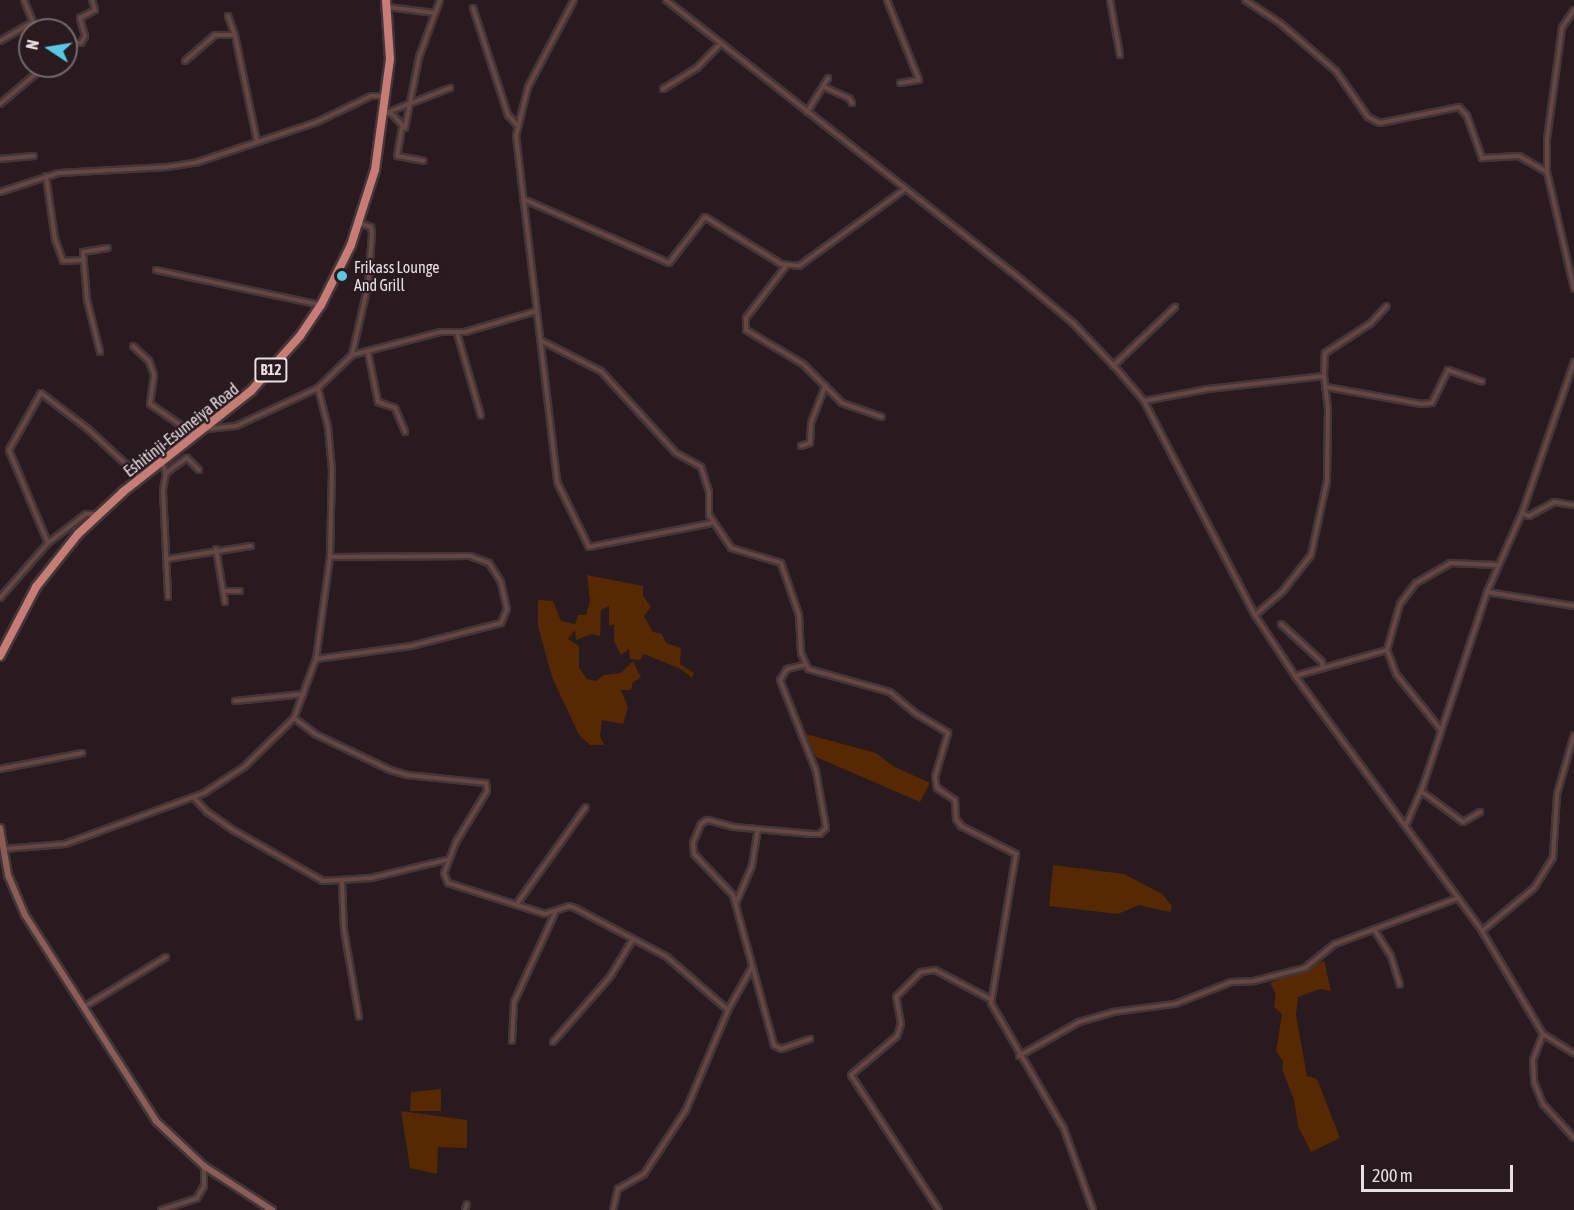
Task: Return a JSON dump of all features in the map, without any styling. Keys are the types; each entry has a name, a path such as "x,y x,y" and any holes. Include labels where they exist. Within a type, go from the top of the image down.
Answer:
{"highway":[{"name":"Eshitinji-Esumeiya Road","path":"0,656 36,587 98,514 206,429 274,367 321,305 359,223 386,113 386,4"}],"street":[{"path":"24,0 30,18"},
{"path":"78,43 81,43 85,36 80,18 95,10 93,0"},
{"path":"424,160 397,156 419,57 440,0"},
{"path":"574,0 528,87 517,126 522,198 542,341 556,482 589,547 712,523"},
{"path":"666,0 1073,323 1144,401 1255,615 1295,676 1482,931 1543,1034 1574,1053"},
{"path":"887,0 919,80 900,84"},
{"path":"1110,0 1120,55"},
{"path":"1245,0 1280,23 1336,71 1368,117 1380,123 1459,107 1467,116 1482,158 1519,156 1547,172"},
{"path":"386,4 435,13"},
{"path":"473,8 508,115 517,126"},
{"path":"1574,10 1562,28 1547,139 1547,172 1574,289"},
{"path":"228,16 235,34 257,141"},
{"path":"0,41 18,30"},
{"path":"185,61 215,35 235,34"},
{"path":"663,89 690,73 721,43"},
{"path":"0,104 31,78"},
{"path":"807,112 828,78"},
{"path":"824,87 849,98 852,103"},
{"path":"386,113 410,100 450,88"},
{"path":"0,192 30,185 46,176 76,171 167,167 198,162 316,122 371,96 387,95"},
{"path":"386,113 392,114 402,128"},
{"path":"0,159 34,156"},
{"path":"46,176 55,239 63,261 83,260"},
{"path":"882,417 842,403 803,364 746,330 746,318 786,266 809,261 905,189"},
{"path":"522,198 669,263 705,218 786,266"},
{"path":"206,429 236,426 318,388 352,355 368,285 372,234 371,227 359,223"},
{"path":"100,352 82,252 108,248"},
{"path":"156,270 321,305"},
{"path":"1255,615 1284,591 1311,555 1327,481 1325,353 1371,323 1387,306"},
{"path":"1113,366 1175,308"},
{"path":"352,355 440,332 458,333 537,311"},
{"path":"458,333 481,416"},
{"path":"542,341 601,371 676,453 701,467 712,523 731,548 781,563 799,615 804,665"},
{"path":"133,346 149,361 154,375 150,404 196,436"},
{"path":"368,352 378,402 397,410 405,432"},
{"path":"1406,825 1421,791 1487,592 1522,513 1574,362"},
{"path":"1326,387 1421,404 1432,403 1448,370 1482,382"},
{"path":"1144,401 1208,389 1324,376"},
{"path":"801,446 810,443 811,423 825,386"},
{"path":"3,849 64,844 195,798 244,767 294,718 316,660 330,557 333,470 328,427 318,388"},
{"path":"48,543 9,450 41,393 88,429 141,478"},
{"path":"166,473 187,458 199,470"},
{"path":"162,462 166,473 163,490 168,597"},
{"path":"1522,513 1529,516 1554,502 1574,505"},
{"path":"0,598 48,543 86,514 98,514"},
{"path":"167,559 216,549 251,546"},
{"path":"216,549 225,591 225,602"},
{"path":"316,660 411,646 501,623 507,609 501,582 489,563 470,556 330,557"},
{"path":"1442,730 1396,674 1387,650 1400,604 1416,583 1450,563 1497,565"},
{"path":"225,591 240,591"},
{"path":"1487,592 1574,606"},
{"path":"1281,624 1322,662 1323,668"},
{"path":"1295,676 1387,650"},
{"path":"810,1039 781,1049 774,1045 736,903 719,878 694,854 693,843 701,824 707,820 758,829 820,834 826,828 816,771 780,680 787,669 804,665 817,673 890,692 915,713 945,729 948,737 935,777 937,789 955,800 956,819 961,826 1014,852 1002,946 990,999"},
{"path":"235,701 304,694"},
{"path":"294,718 315,734 390,770 407,775 486,783 487,791 444,873 448,883 516,905 555,913"},
{"path":"1482,931 1534,888 1552,858 1557,794 1574,735"},
{"path":"0,769 82,753"},
{"path":"1421,791 1463,822 1480,812"},
{"path":"195,798 206,811 306,873 342,883 450,859"},
{"path":"516,905 586,807"},
{"path":"0,828 15,895 156,1120 204,1166 272,1210"},
{"path":"736,903 752,866 758,829"},
{"path":"342,883 344,930 359,1017"},
{"path":"1019,1056 1079,1022 1101,1015 1175,1004 1231,982 1254,981 1305,968 1335,944 1458,898"},
{"path":"512,1041 514,1002 555,913 568,906 667,957 728,1010"},
{"path":"1374,929 1391,956 1400,985"},
{"path":"553,1042 610,977 633,939"},
{"path":"84,1007 165,957"},
{"path":"613,1210 618,1189 644,1174 686,1110 728,1010 752,966"},
{"path":"939,1210 851,1076 897,1036 901,1024 896,997 921,972 935,970 990,999 1019,1056 1064,1129 1093,1210"},
{"path":"1543,1034 1533,1060 1534,1082 1543,1104 1574,1138"},
{"path":"161,1210 197,1198 204,1186 204,1166"},
{"path":"465,1210 467,1204"}],"shaded area":[{"path":"587,575 643,586 643,596 651,607 644,616 653,632 662,634 666,643 681,648 680,664 694,673 692,678 681,669 644,654 640,660 630,659 629,649 621,655 614,641 614,624 609,626 609,606 601,610 600,636 592,634 576,640 575,630 568,639 579,646 579,668 587,679 596,681 604,675 621,673 633,661 641,678 633,682 631,690 621,690 628,707 623,724 602,720 600,736 604,745 590,745 579,735 552,677 538,626 538,600 553,601 561,621 575,624 578,615 586,615 590,601"},
{"path":"806,734 876,753 893,766 930,783 920,802 816,757"},
{"path":"1053,865 1124,874 1162,894 1172,906 1170,912 1139,905 1118,914 1049,906"},
{"path":"1324,961 1331,991 1320,989 1298,997 1296,1015 1307,1076 1317,1079 1340,1138 1311,1152 1298,1126 1294,1100 1282,1069 1283,1061 1276,1051 1282,1014 1274,1007 1276,994 1270,983"},
{"path":"441,1089 441,1111 410,1111 411,1092"},
{"path":"401,1111 467,1120 467,1148 438,1147 437,1174 410,1168"}],"place":[{"name":"Frikass Lounge And Grill","path":"342,276"}]}
